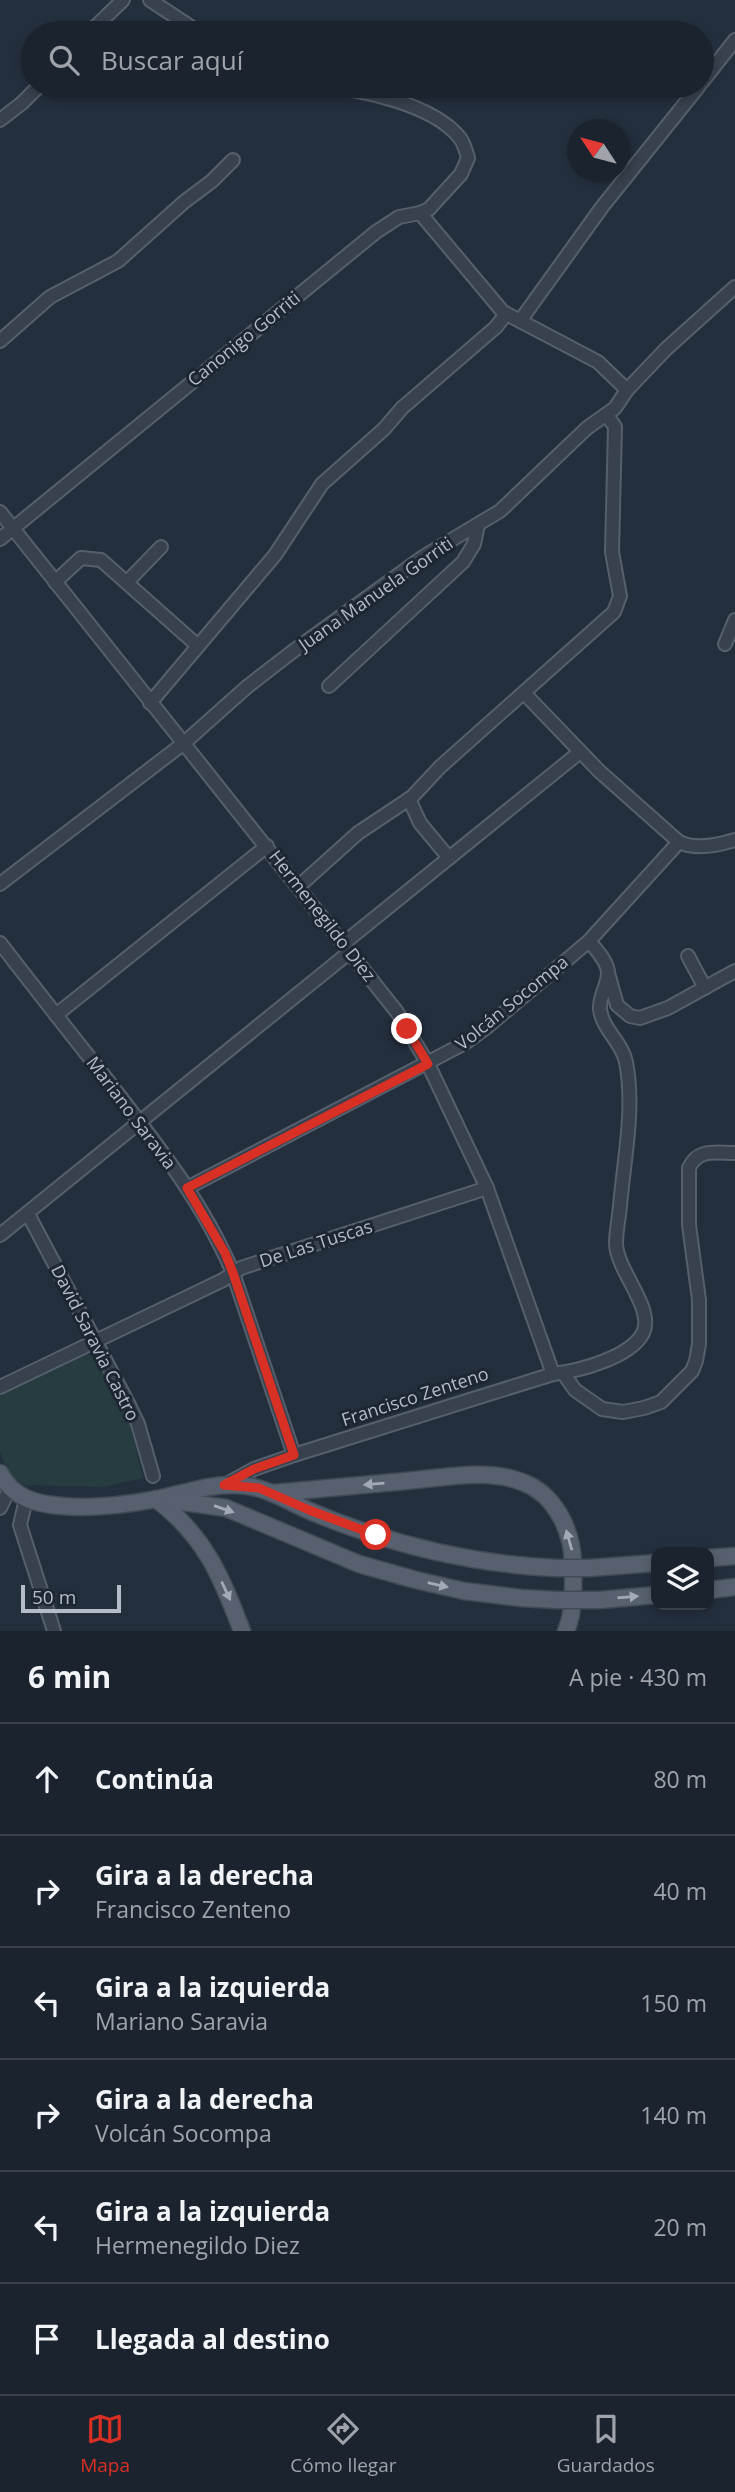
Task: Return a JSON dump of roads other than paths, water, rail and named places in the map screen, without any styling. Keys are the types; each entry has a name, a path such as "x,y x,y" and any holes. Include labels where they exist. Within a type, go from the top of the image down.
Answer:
{"main road":[{"path":"0,1473 10,1488 26,1499 43,1504 87,1507 156,1499 224,1485 245,1485 274,1493 355,1528 439,1553 557,1568 651,1563"},
{"path":"274,1493 462,1476 509,1477 524,1482 537,1489 551,1502 568,1532 572,1550 573,1586 572,1609 566,1631"},
{"path":"156,1499 226,1508 359,1564 464,1591 557,1601 651,1595"},
{"path":"156,1499 180,1517 208,1556 242,1631"},
{"path":"714,1558 735,1556"},
{"path":"714,1589 735,1587"}],"street":[{"path":"101,21 123,0"},
{"path":"150,0 182,21"},
{"path":"714,66 735,40"},
{"path":"0,120 27,98"},
{"name":"Canonigo Gorriti","path":"0,539 376,232 399,216 429,209 461,174 468,158 460,138 437,119 387,98"},
{"path":"520,321 602,207 689,98"},
{"path":"0,341 50,297 118,261 233,160"},
{"path":"420,213 498,308 598,362 627,390"},
{"name":"Juana Manuela Gorriti","path":"0,884 184,743 248,686 292,652 423,557 500,511 587,428 607,415 627,390 693,323 735,287"},
{"path":"150,703 275,555 322,484 384,429 402,408 496,327 506,314"},
{"path":"299,886 358,833 409,799 440,767 609,618 619,603 612,552 615,427 607,415"},
{"name":"Hermenegildo Diez","path":"0,512 397,1012 428,1064 487,1188 558,1373"},
{"path":"329,686 463,562 474,544 478,525"},
{"path":"127,582 161,547"},
{"path":"55,582 83,557 101,560 198,646"},
{"path":"724,644 735,620"},
{"path":"524,692 580,752 679,842 687,846 698,846 735,840"},
{"path":"0,1235 140,1122 449,858 580,752"},
{"path":"409,799 420,823 449,858"},
{"name":"Volcán Socompa","path":"187,1188 428,1064 487,1027 589,941 679,842"},
{"path":"56,1015 267,846"},
{"path":"589,941 604,961 617,1005 630,1016 639,1018 668,1008 735,971"},
{"name":"Mariano Saravia","path":"0,943 140,1122 187,1188 225,1253 294,1455"},
{"path":"688,956 705,988"},
{"name":"Francisco Zenteno","path":"224,1485 247,1472 294,1455 558,1373 580,1370 621,1353 637,1341 644,1331 643,1311 622,1267 616,1244 629,1096 625,1060 600,1008 608,973"},
{"path":"558,1373 575,1390 603,1409 623,1412 661,1402 692,1371 699,1344 699,1300 689,1225 689,1168 693,1160 704,1153 735,1153"},
{"name":"De Las Tuscas","path":"0,1387 223,1280 241,1268 487,1188"},
{"name":"David Saravia Castro","path":"28,1214 138,1424 153,1476"},
{"path":"0,1508 10,1488"},
{"path":"26,1499 20,1525 54,1631"}]}
